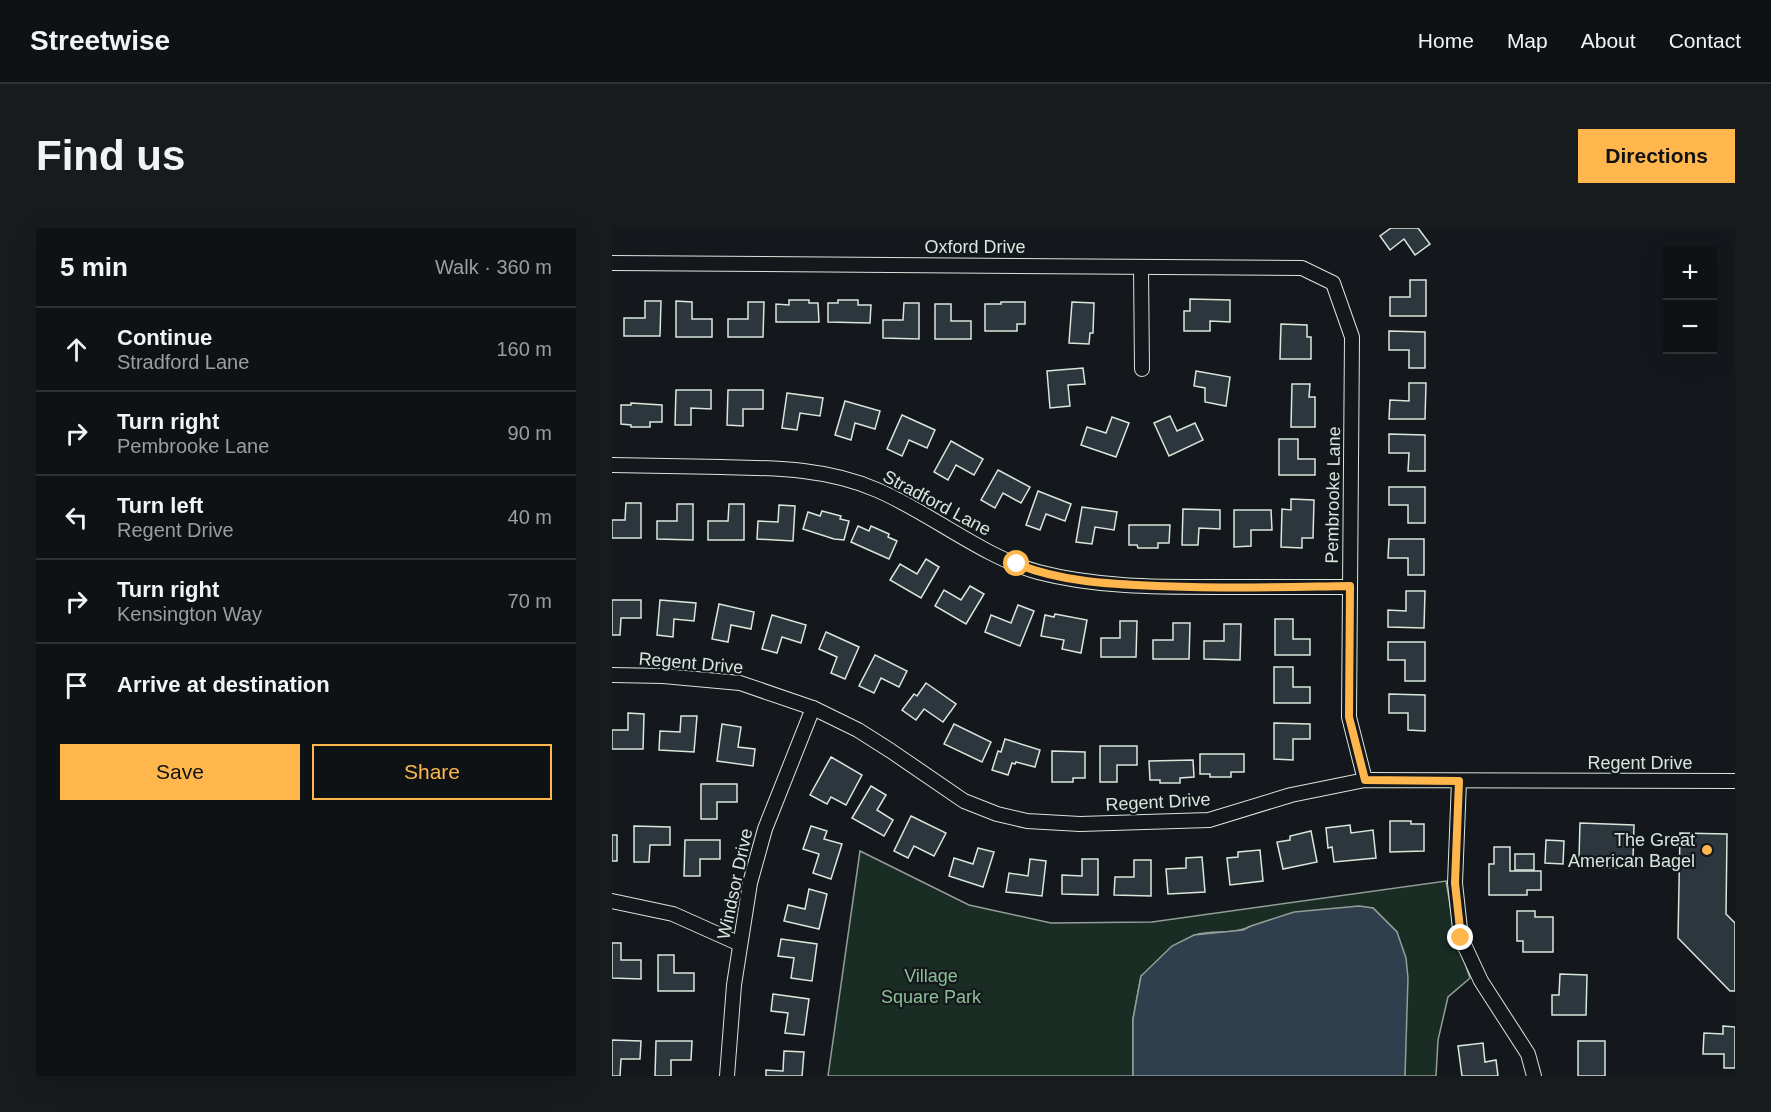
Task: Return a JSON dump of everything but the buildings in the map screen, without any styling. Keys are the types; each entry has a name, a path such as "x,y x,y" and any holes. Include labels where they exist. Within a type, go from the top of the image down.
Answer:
{"street":[{"name":"Oxford Drive","path":"612,263 1302,268 1333,283"},
{"path":"1141,267 1142,369"},
{"name":"Pembrooke Lane","path":"1333,283 1352,337 1349,717 1365,780"},
{"name":"Stradford Lane","path":"612,465 787,468 836,476 877,490 984,548 1035,572 1074,580 1102,584 1181,587 1350,586"},
{"name":"Regent Drive","path":"612,675 663,676 740,683 813,708 883,745 964,801 997,814 1027,821 1080,824 1209,820 1291,795 1365,780 1735,781"},
{"name":"Windsor Drive","path":"727,1076 730,1020 750,883 765,829 813,708"},
{"path":"1459,781 1455,883 1461,938 1481,981 1528,1054 1534,1076"},
{"path":"612,902 673,914 740,944"}],"green space":[{"name":"Village Square Park","path":"860,851 969,905 1051,923 1152,922 1446,881 1455,930 1470,978 1448,997 1438,1040 1436,1076 1405,1076 1405,1040 1397,932 1373,908 1251,926 1237,931 1202,933 1184,942 1141,976 1133,1019 1133,1076 828,1076"}],"water":[{"path":"1359,906 1373,908 1397,932 1406,958 1408,978 1405,1076 1133,1076 1133,1019 1141,976 1172,946 1194,935 1243,930 1294,912"}],"place":[{"name":"The Great American Bagel","path":"1707,850"}],"route":[{"path":"1017,564 1035,572 1102,584 1181,587 1350,586 1349,717 1365,780 1459,781 1455,883 1461,938"}]}
